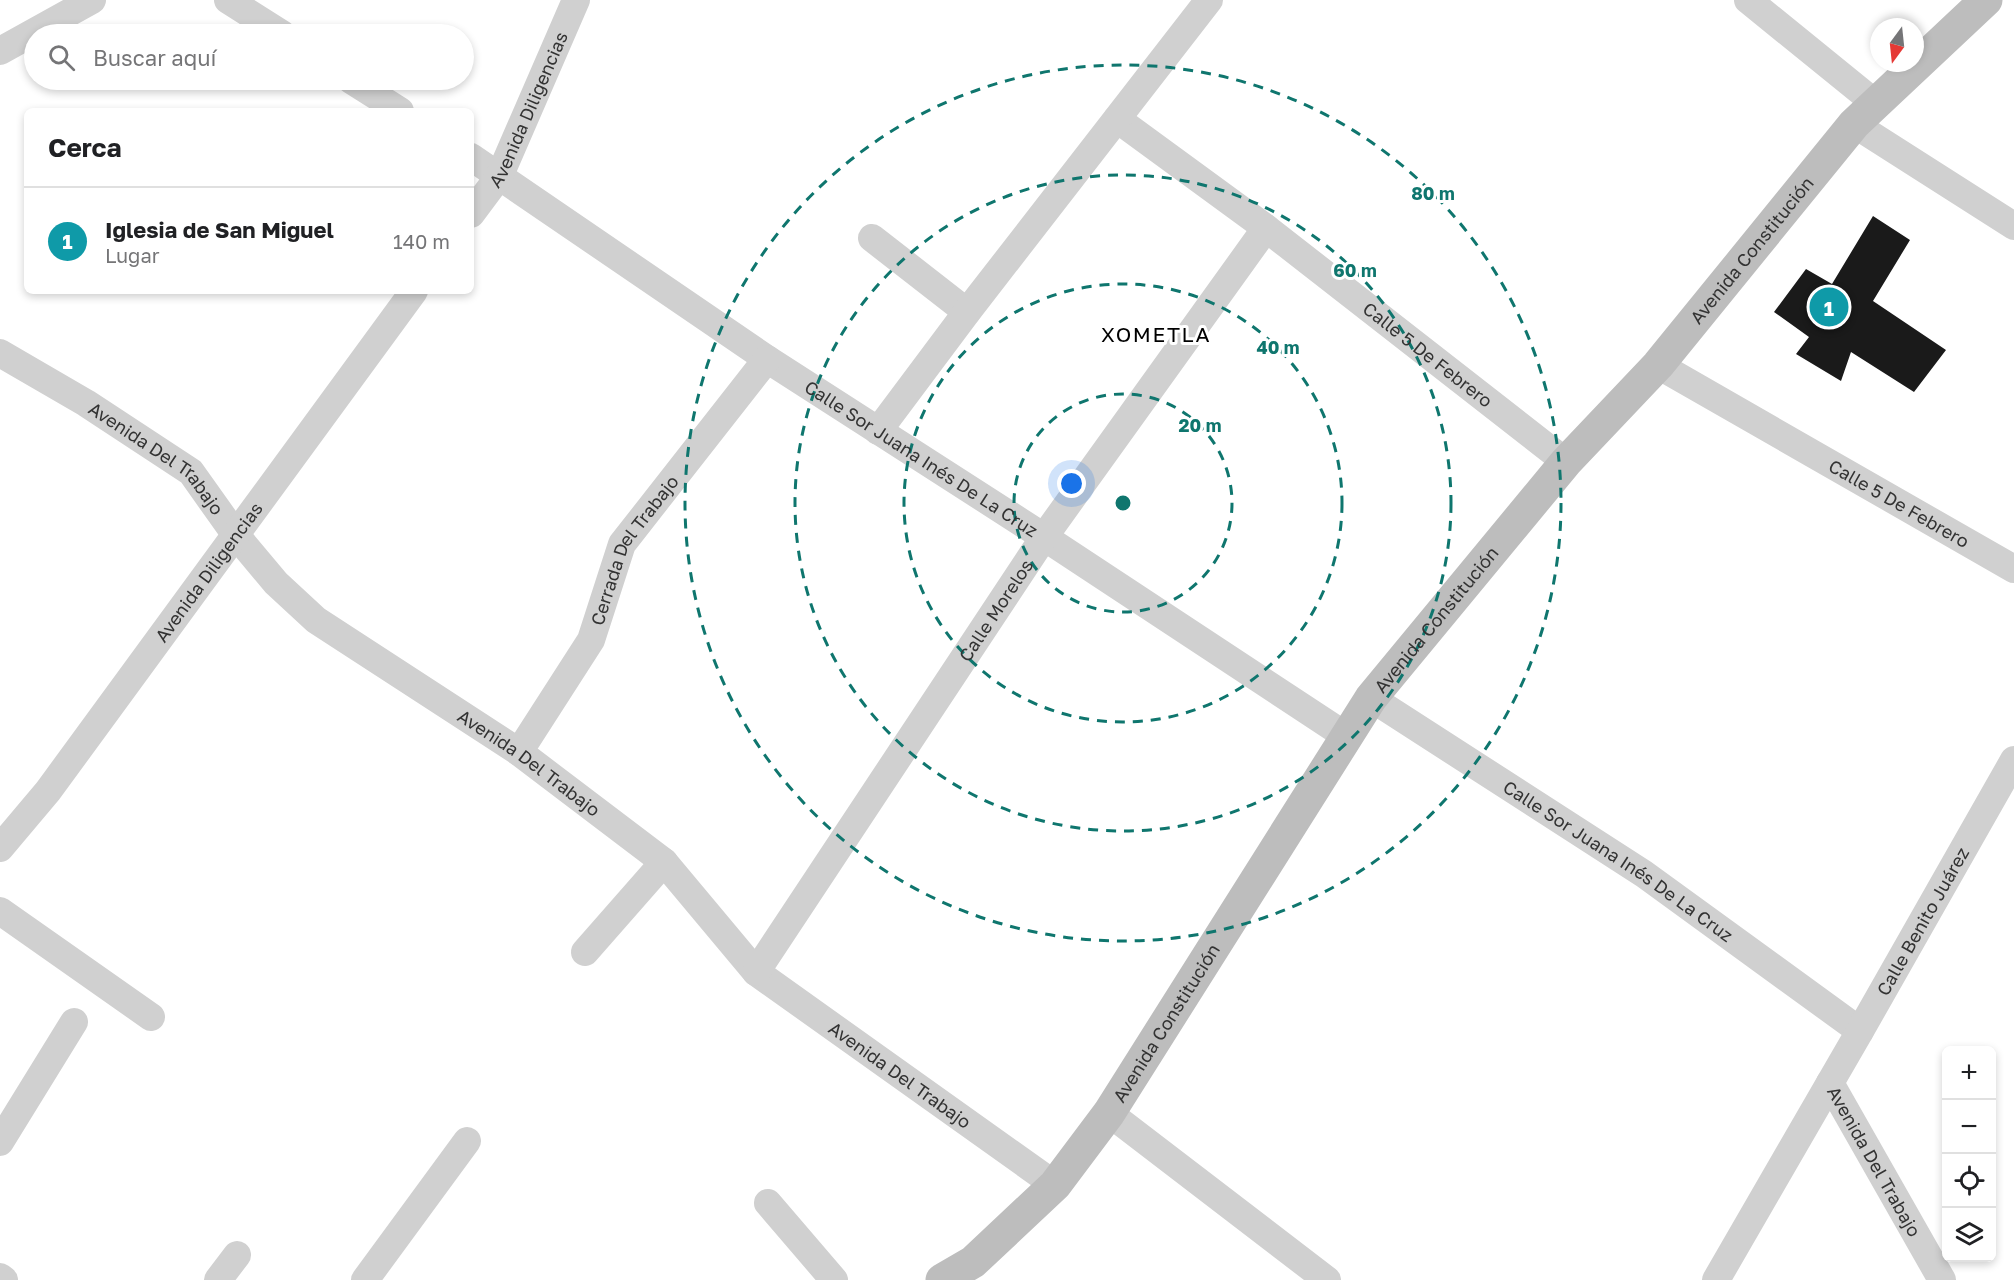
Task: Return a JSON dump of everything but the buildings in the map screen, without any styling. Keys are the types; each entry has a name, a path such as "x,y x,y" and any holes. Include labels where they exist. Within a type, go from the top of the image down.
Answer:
{"street":[{"path":"49,24 92,0"},
{"path":"228,0 266,24"},
{"name":"Avenida Diligencias","path":"474,210 500,175 576,0"},
{"path":"878,430 1209,0"},
{"path":"1748,0 1865,113 2014,226"},
{"name":"Avenida Constitución","path":"942,1280 974,1262 1055,1185 1109,1113 1371,698 1566,462 1658,365 1865,113 1986,0"},
{"path":"0,51 24,38"},
{"path":"367,90 395,108"},
{"name":"Calle 5 De Febrero","path":"1117,119 1266,228 1566,462"},
{"name":"Calle Sor Juana Inés De La Cruz","path":"474,159 767,359 1044,537 1346,736"},
{"name":"Calle Morelos","path":"756,972 1044,537 1266,228"},
{"path":"872,238 967,312"},
{"name":"Avenida Diligencias","path":"2,843 48,791 412,294"},
{"name":"Avenida Del Trabajo","path":"0,353 86,403 191,472 235,534 276,584 316,620 519,752 664,862 756,972 1055,1185"},
{"name":"Cerrada Del Trabajo","path":"519,752 591,640 622,544 767,359"},
{"name":"Calle 5 De Febrero","path":"1658,365 2014,569"},
{"name":"Calle Sor Juana Inés De La Cruz","path":"1371,698 1644,874 1860,1031"},
{"name":"Calle Benito Juárez","path":"1830,1083 2014,760"},
{"path":"585,952 664,862"},
{"path":"0,911 151,1017"},
{"path":"0,1142 74,1022"},
{"name":"Avenida Del Trabajo","path":"1716,1280 1830,1083"},
{"name":"Avenida Del Trabajo","path":"1830,1083 1942,1280"},
{"path":"1109,1113 1327,1280"},
{"path":"365,1280 467,1141"},
{"path":"768,1203 834,1280"},
{"path":"218,1280 237,1255"},
{"path":"0,1277 4,1280"}],"place":[{"name":"Iglesia de San Miguel","path":"1829,307"}],"district":[{"name":"XOMETLA","path":"1156,334"}]}
